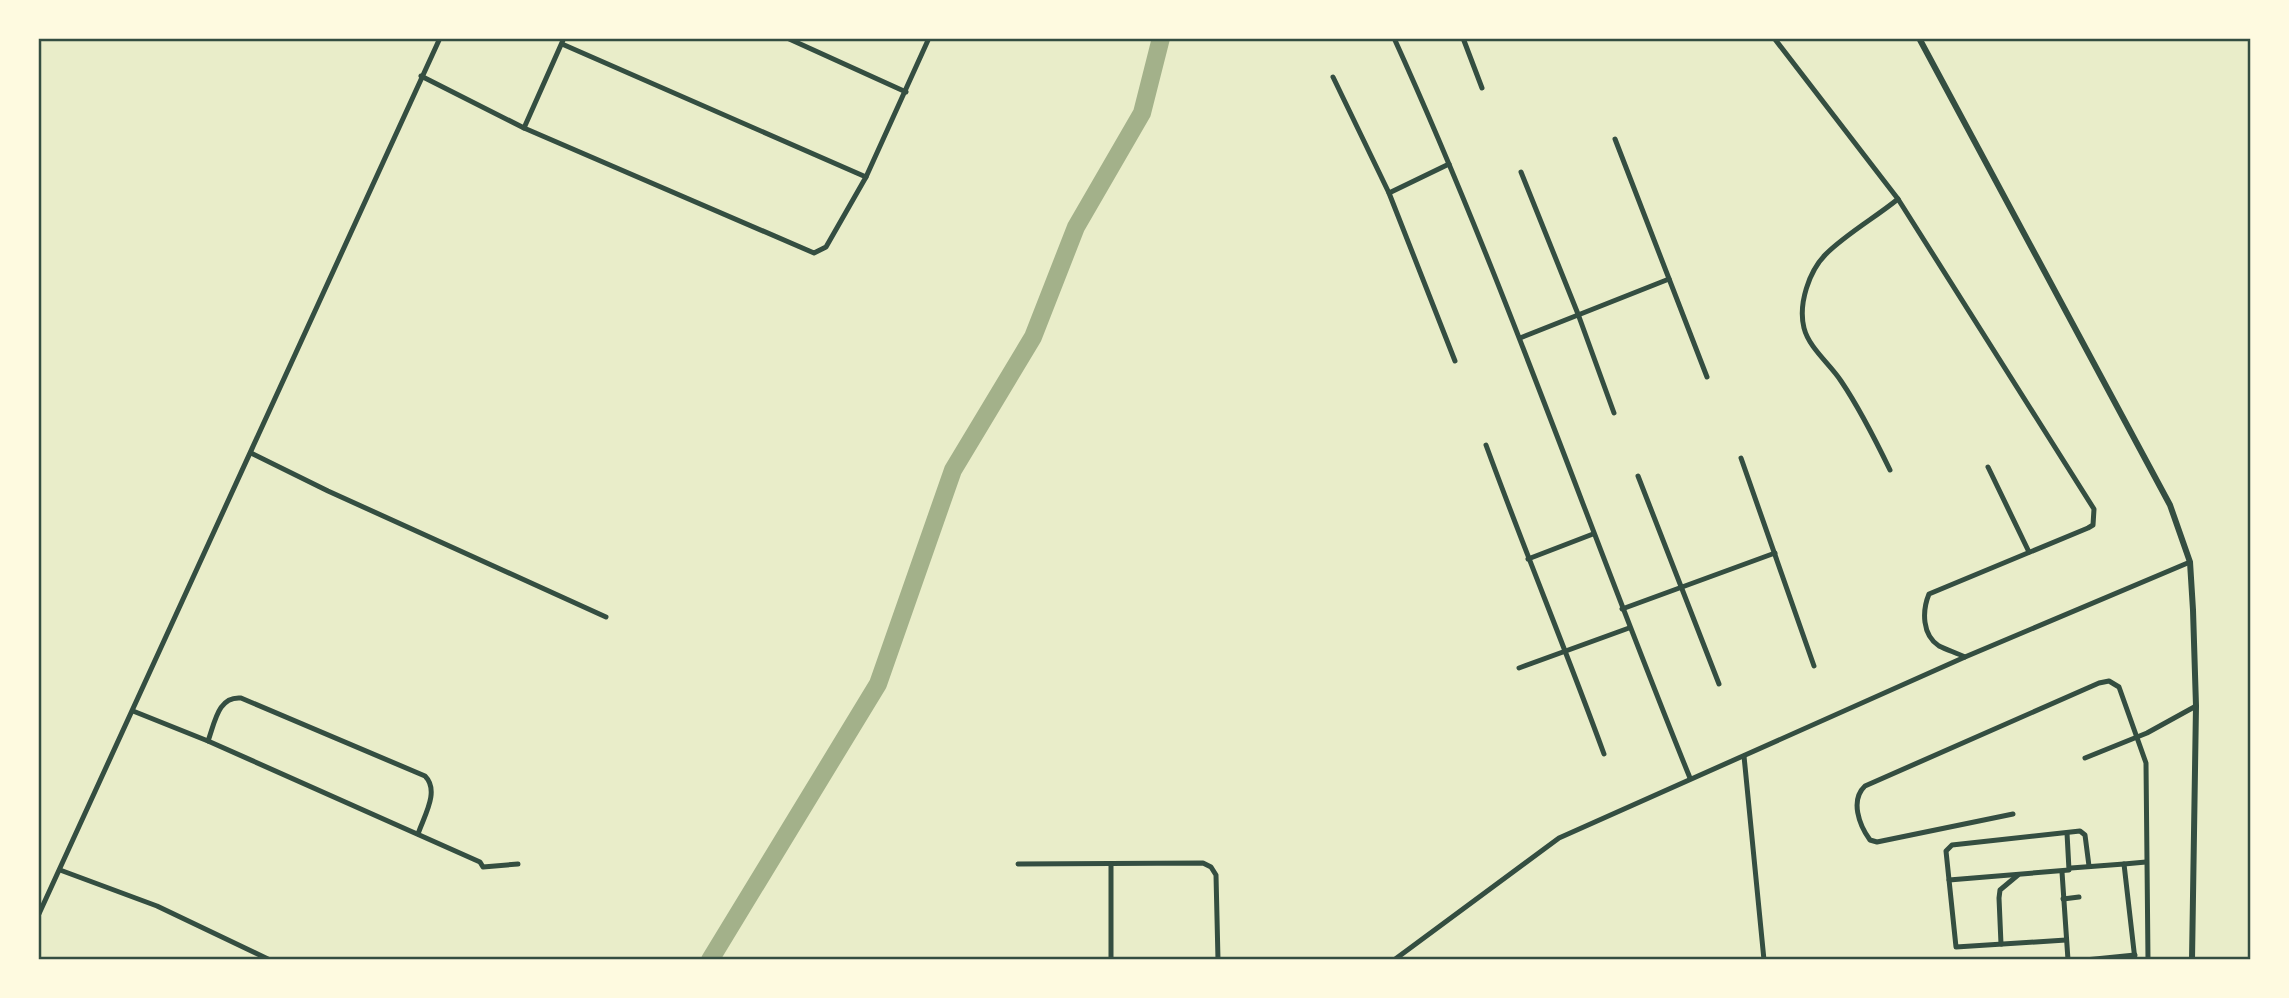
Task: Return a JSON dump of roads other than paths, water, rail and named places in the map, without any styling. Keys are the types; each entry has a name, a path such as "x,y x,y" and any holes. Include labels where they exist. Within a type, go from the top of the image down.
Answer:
{"street":[{"path":"38,916 440,38"},
{"path":"787,38 906,92"},
{"path":"421,76 524,128 814,253 826,247 866,177 929,38"},
{"path":"1394,38 1520,338 1629,628 1690,778"},
{"path":"1463,38 1482,88"},
{"path":"1774,38 1898,199 2094,509 2093,524 1928,594 1924,607 1924,623 1930,637 1938,645 1965,657"},
{"path":"1919,38 2170,505 2190,562 2196,706 2192,960"},
{"path":"524,128 563,41 866,177"},
{"path":"1333,77 1389,193 1455,361"},
{"path":"1615,139 1707,377"},
{"path":"1389,193 1449,164"},
{"path":"1521,172 1615,412"},
{"path":"1890,470 1865,421 1840,380 1807,336 1803,325 1806,287 1814,268 1826,253 1898,199"},
{"path":"1520,338 1670,279"},
{"path":"1486,445 1604,754"},
{"path":"251,453 328,491 606,617"},
{"path":"1741,458 1814,666"},
{"path":"1988,467 2029,552"},
{"path":"1638,476 1719,684"},
{"path":"1528,559 1593,534"},
{"path":"1622,609 1775,553"},
{"path":"1394,960 1559,838 1965,657 2190,562"},
{"path":"1519,668 1629,628"},
{"path":"2013,814 1877,842 1870,841 1866,835 1856,805 1859,792 1866,786 2099,683 2109,681 2119,687 2146,764 2148,960"},
{"path":"208,741 223,702 232,697 241,698 425,776 431,782 432,792 418,834"},
{"path":"2085,758 2147,733 2196,706"},
{"path":"133,711 208,741 418,834 480,862 483,867 518,864"},
{"path":"1744,755 1764,960"},
{"path":"2066,940 1956,947 1947,851 1952,845 2084,832 2089,866"},
{"path":"2067,833 2071,868"},
{"path":"1950,880 2062,872 2071,868 2146,862"},
{"path":"1018,864 1203,863 1211,867 1216,875 1218,960"},
{"path":"1111,864 1111,960"},
{"path":"2085,960 2135,957 2124,864"},
{"path":"60,870 157,906 270,960"},
{"path":"2062,872 2068,960"},
{"path":"2001,944 2000,890 2019,874"},
{"path":"2063,899 2079,897"},
{"path":"2129,916 2147,914"}],"waterway":[{"path":"710,960 878,684 953,470 1033,337 1076,227 1142,113 1161,38"}]}
